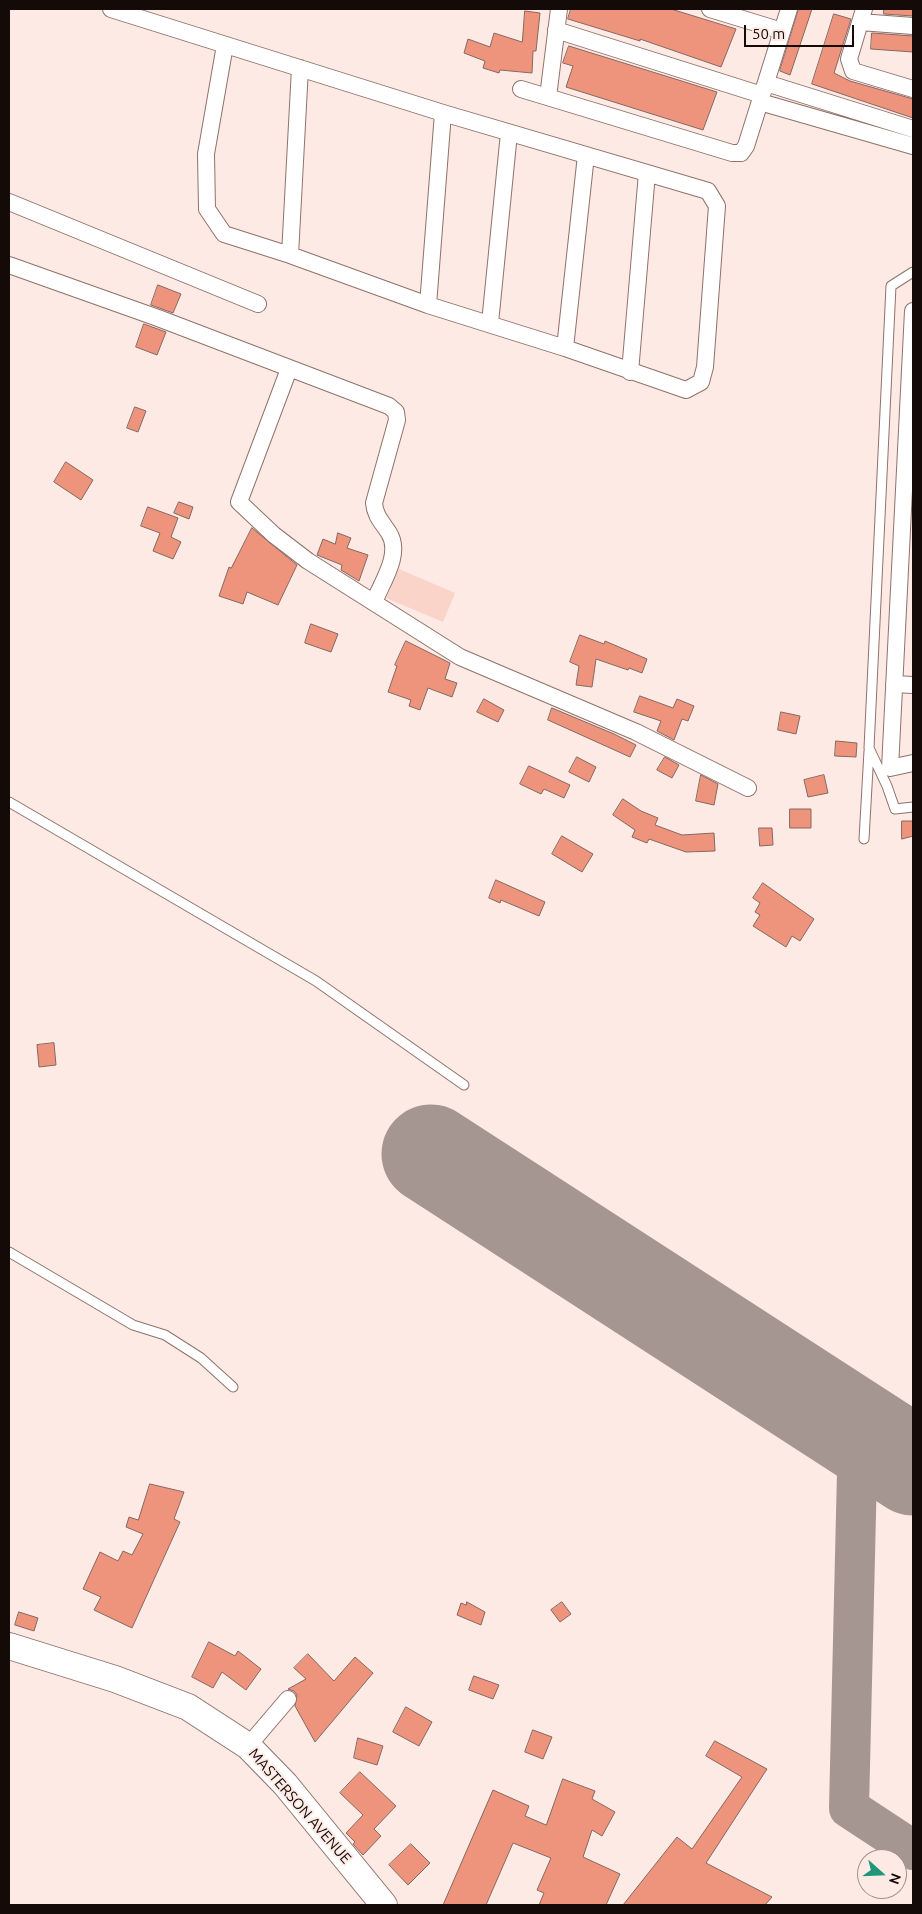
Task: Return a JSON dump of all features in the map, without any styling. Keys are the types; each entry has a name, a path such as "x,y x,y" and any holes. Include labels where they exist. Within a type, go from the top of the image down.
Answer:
{"main road":[{"name":"MASTERSON AVENUE","path":"9,1646 115,1679 188,1707 248,1746 285,1784 384,1905"}],"street":[{"path":"111,9 443,113 708,191 717,206 705,367 702,382 686,390 490,323 428,305 290,255 224,234 207,209 206,154 225,45"},
{"path":"548,97 559,9"},
{"path":"710,9 782,31"},
{"path":"521,89 737,154 743,151 746,146 789,9"},
{"path":"913,26 862,16 849,60 853,71 913,89"},
{"path":"556,30 763,93 789,111 913,146"},
{"path":"290,255 300,68"},
{"path":"763,93 795,92 913,129"},
{"path":"789,111 795,92"},
{"path":"428,305 443,113"},
{"path":"490,323 509,133"},
{"path":"565,348 586,154"},
{"path":"630,372 647,173"},
{"path":"9,202 258,304"},
{"path":"9,265 158,318 289,369 380,401 396,412 395,430 374,503 374,512 392,539 395,549 374,602"},
{"path":"913,311 905,622 894,684 890,768 913,763"},
{"path":"289,369 239,502 274,535 308,560 460,657 636,732 748,788"},
{"path":"894,684 913,685"},
{"path":"248,1746 288,1699"}],"lane":[{"path":"864,839 891,286 913,272"},
{"path":"869,748 895,809 913,807"},
{"path":"9,802 316,981 464,1086"},
{"path":"9,1252 133,1325 165,1335 201,1358 233,1387"}],"shaded area":[{"path":"399,569 455,593 443,622 386,598"}],"building":[{"path":"571,9 671,9 736,29 721,67 640,39 640,41 568,19"},
{"path":"799,9 812,9 790,75 780,71"},
{"path":"884,9 913,9 913,16 884,14"},
{"path":"525,11 540,13 536,51 533,51 532,73 500,70 499,73 483,68 485,61 464,53 468,39 490,47 494,33 522,42"},
{"path":"834,14 851,19 834,73 850,81 913,99 913,118 812,84"},
{"path":"872,33 913,36 913,52 871,49"},
{"path":"569,46 717,92 703,130 566,87 573,66 563,63"},
{"path":"158,285 181,294 173,313 151,305"},
{"path":"144,324 166,332 157,355 136,347"},
{"path":"135,407 146,411 138,432 127,428"},
{"path":"66,462 93,480 81,500 54,482"},
{"path":"179,502 193,507 189,519 174,513"},
{"path":"148,507 178,518 171,537 181,542 173,559 153,551 160,533 141,526"},
{"path":"252,528 297,565 278,605 247,592 243,604 219,596 229,567 231,568"},
{"path":"338,533 351,538 347,548 368,555 359,581 341,570 342,565 317,555 323,539 335,544"},
{"path":"311,624 338,634 331,652 305,643"},
{"path":"580,635 604,644 605,641 647,659 642,673 596,659 592,687 576,685 579,666 570,662"},
{"path":"406,641 450,663 445,679 457,683 452,697 428,688 420,710 409,706 411,700 388,692 397,666 395,665"},
{"path":"640,696 673,708 677,699 694,706 688,721 682,719 674,740 657,731 661,721 634,712"},
{"path":"484,699 504,710 498,722 477,712"},
{"path":"552,708 636,745 630,757 548,720"},
{"path":"781,712 800,716 796,734 778,730"},
{"path":"836,741 857,743 856,757 835,756"},
{"path":"577,757 596,767 589,782 569,772"},
{"path":"665,757 679,765 672,778 657,770"},
{"path":"529,766 570,785 564,798 544,789 541,794 520,784"},
{"path":"701,775 718,784 714,805 696,801"},
{"path":"824,775 828,793 808,797 804,780"},
{"path":"623,799 641,811 658,818 655,825 682,835 714,833 715,851 686,852 649,839 647,843 632,837 635,830 613,815"},
{"path":"790,809 811,809 811,828 790,828"},
{"path":"902,821 913,821 913,836 902,839"},
{"path":"759,828 772,828 773,845 760,846"},
{"path":"562,836 593,854 582,872 552,854"},
{"path":"496,880 545,902 539,916 501,900 500,903 489,898"},
{"path":"763,883 814,919 800,941 792,936 786,947 753,926 760,915 755,912 760,903 753,898"},
{"path":"54,1043 56,1065 39,1067 37,1045"},
{"path":"150,1484 184,1492 174,1519 180,1522 132,1628 94,1610 101,1597 83,1589 100,1552 118,1561 123,1551 132,1555 143,1534 126,1527 129,1517 138,1520"},
{"path":"467,1602 485,1612 481,1625 457,1615 461,1603 466,1605"},
{"path":"562,1602 571,1614 560,1622 551,1610"},
{"path":"19,1612 38,1618 34,1631 15,1625"},
{"path":"209,1642 235,1656 238,1651 261,1669 246,1690 222,1672 213,1688 192,1677"},
{"path":"308,1654 334,1681 355,1657 373,1673 315,1742 295,1706 297,1695 294,1691 288,1689 306,1679 294,1668"},
{"path":"474,1676 499,1685 493,1699 469,1690"},
{"path":"406,1707 432,1722 419,1746 393,1732"},
{"path":"533,1730 552,1737 543,1759 525,1752"},
{"path":"358,1738 383,1746 377,1765 354,1758"},
{"path":"715,1741 767,1769 706,1863 772,1897 765,1905 623,1905 677,1837 692,1849 742,1777 706,1756"},
{"path":"360,1772 396,1806 374,1829 381,1836 363,1855 353,1844 355,1842 346,1833 363,1815 340,1793"},
{"path":"563,1779 595,1791 592,1799 615,1812 602,1836 592,1830 583,1857 620,1874 606,1905 539,1905 544,1893 537,1890 551,1858 513,1843 486,1905 443,1905 493,1790 529,1806 525,1816 546,1825"},
{"path":"411,1844 430,1863 408,1885 389,1865"}],"taxiway":[{"path":"858,1430 849,1808 913,1850"}],"runway":[{"path":"431,1154 913,1466"}]}
